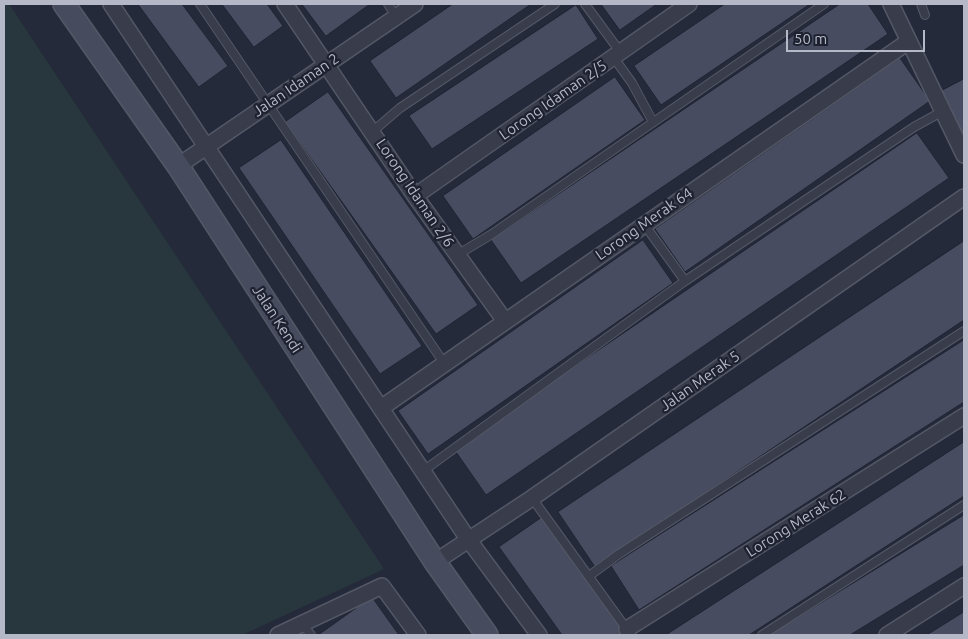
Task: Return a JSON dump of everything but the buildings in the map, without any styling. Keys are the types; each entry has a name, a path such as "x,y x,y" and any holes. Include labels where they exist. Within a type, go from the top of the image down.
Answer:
{"street":[{"name":"Jalan Kendi","path":"64,4 178,166 435,562 487,635"},
{"path":"110,4 468,539 539,635"},
{"name":"Lorong Idaman 2/6","path":"285,4 415,196 505,321"},
{"name":"Jalan Idaman 2","path":"178,166 326,64 392,10 415,4"},
{"name":"Lorong Idaman 2/5","path":"415,196 689,4"},
{"path":"891,4 964,155"},
{"name":"Lorong Merak 64","path":"380,408 909,40"},
{"name":"Jalan Merak 5","path":"435,562 532,498 964,198"},
{"name":"Lorong Merak 62","path":"629,632 964,416"},
{"path":"278,635 307,630 382,586 418,635"},
{"path":"887,635 964,586"}],"lane":[{"path":"200,4 444,363"},
{"path":"372,132 400,108 555,4"},
{"path":"585,4 617,55 653,122"},
{"path":"457,255 492,234 824,4"},
{"path":"920,4 925,15"},
{"path":"423,471 685,281 914,127 943,111"},
{"path":"644,224 685,281"},
{"path":"589,576 619,554 964,330"},
{"path":"532,498 629,632"},
{"path":"762,635 964,506"}],"shaded area":[{"path":"4,4 9,4 384,569 242,635 4,635"}]}
